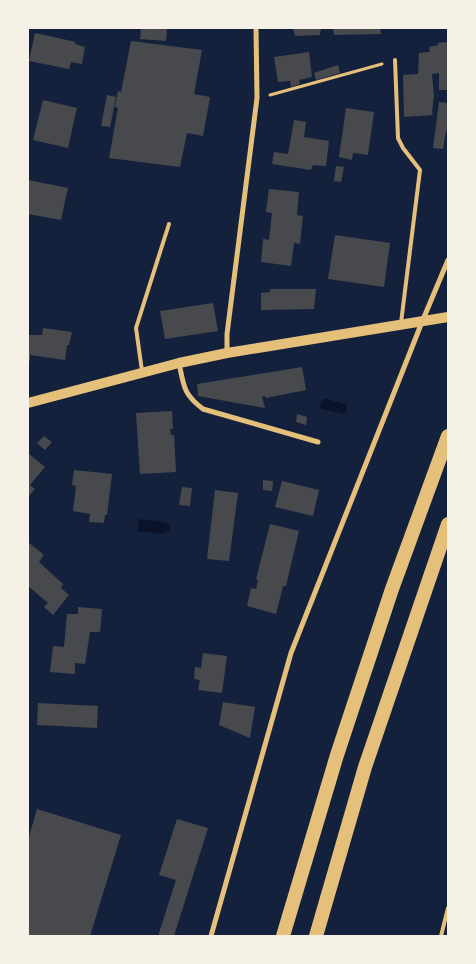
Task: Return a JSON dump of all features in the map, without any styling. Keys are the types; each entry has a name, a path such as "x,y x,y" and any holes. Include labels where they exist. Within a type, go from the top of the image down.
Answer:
{"highway":[{"path":"282,936 334,764 392,588 448,436"},
{"path":"316,936 365,767 448,524"}],"main road":[{"path":"28,403 179,363 227,353 448,317"}],"street":[{"path":"227,353 227,334 257,98 256,28"},
{"path":"211,936 292,653 422,322 447,268 448,260"},
{"path":"179,363 186,392 193,402 203,409 318,442"}],"lane":[{"path":"395,60 398,138 403,148 420,170 400,326"},
{"path":"143,373 136,328 169,224"},
{"path":"441,936 448,904"}],"path":[{"path":"257,98 395,60"}],"water":[{"path":"324,398 347,405 345,414 321,409 320,405"},
{"path":"139,519 165,522 169,524 170,530 161,534 138,531"}],"building":[{"path":"141,28 167,28 166,41 140,39"},
{"path":"293,28 321,28 320,35 295,36"},
{"path":"333,28 380,28 381,34 334,35"},
{"path":"35,33 76,42 75,44 85,47 82,64 71,62 69,69 29,61"},
{"path":"131,41 202,50 194,94 210,97 203,136 187,133 180,167 109,158 118,108 115,107 118,91 121,92"},
{"path":"448,42 448,90 439,90 439,73 432,74 433,115 404,117 403,75 418,74 419,53 430,52 429,47 438,45 438,43"},
{"path":"309,52 312,77 299,80 300,84 291,87 290,81 278,82 274,57"},
{"path":"338,65 340,73 316,80 314,73"},
{"path":"107,95 116,97 110,127 101,126"},
{"path":"43,100 77,108 68,148 33,140"},
{"path":"439,102 448,103 448,131 446,131 443,149 433,148"},
{"path":"346,108 374,112 368,155 353,153 352,160 339,157"},
{"path":"294,120 306,122 304,137 329,141 326,166 313,165 311,170 272,164 274,152 288,154"},
{"path":"336,166 344,167 341,182 334,181"},
{"path":"28,180 68,188 61,220 28,214"},
{"path":"269,189 299,192 297,215 303,216 300,244 294,243 291,266 261,262 263,239 269,240 272,213 266,212"},
{"path":"335,235 390,243 384,287 328,279"},
{"path":"270,289 316,289 314,309 261,310 261,293 270,292"},
{"path":"213,303 218,331 165,339 160,311"},
{"path":"43,328 72,332 69,345 67,345 65,360 30,355 30,361 28,361 28,335 42,335"},
{"path":"302,367 306,390 266,398 265,396 262,397 265,408 198,396 197,384"},
{"path":"172,411 173,429 170,429 171,435 174,435 176,472 140,474 136,413"},
{"path":"297,414 307,417 306,425 296,422"},
{"path":"44,436 52,442 45,450 37,443"},
{"path":"28,453 45,467 30,485 35,489 28,497"},
{"path":"74,470 112,474 107,515 105,515 104,523 89,522 90,514 73,511 76,486 72,485"},
{"path":"263,480 273,481 272,491 263,490"},
{"path":"282,481 319,490 313,516 275,507"},
{"path":"182,487 192,488 190,506 179,505"},
{"path":"215,490 238,493 229,561 207,559"},
{"path":"270,524 299,531 286,586 283,586 276,614 247,606 251,588 256,589 258,580 256,579"},
{"path":"28,542 44,555 39,562 63,584 61,588 69,595 53,615 44,607 48,603 28,586"},
{"path":"78,607 102,609 100,632 90,632 85,664 75,663 75,674 50,672 53,646 64,647 67,614 78,614"},
{"path":"203,653 227,656 222,693 198,690 200,680 194,679 195,667 201,668"},
{"path":"223,702 255,707 250,738 219,725"},
{"path":"38,703 98,706 97,728 37,725"},
{"path":"37,809 121,835 90,936 28,936 28,840"},
{"path":"177,819 208,828 174,936 158,936 176,880 159,875"}]}
